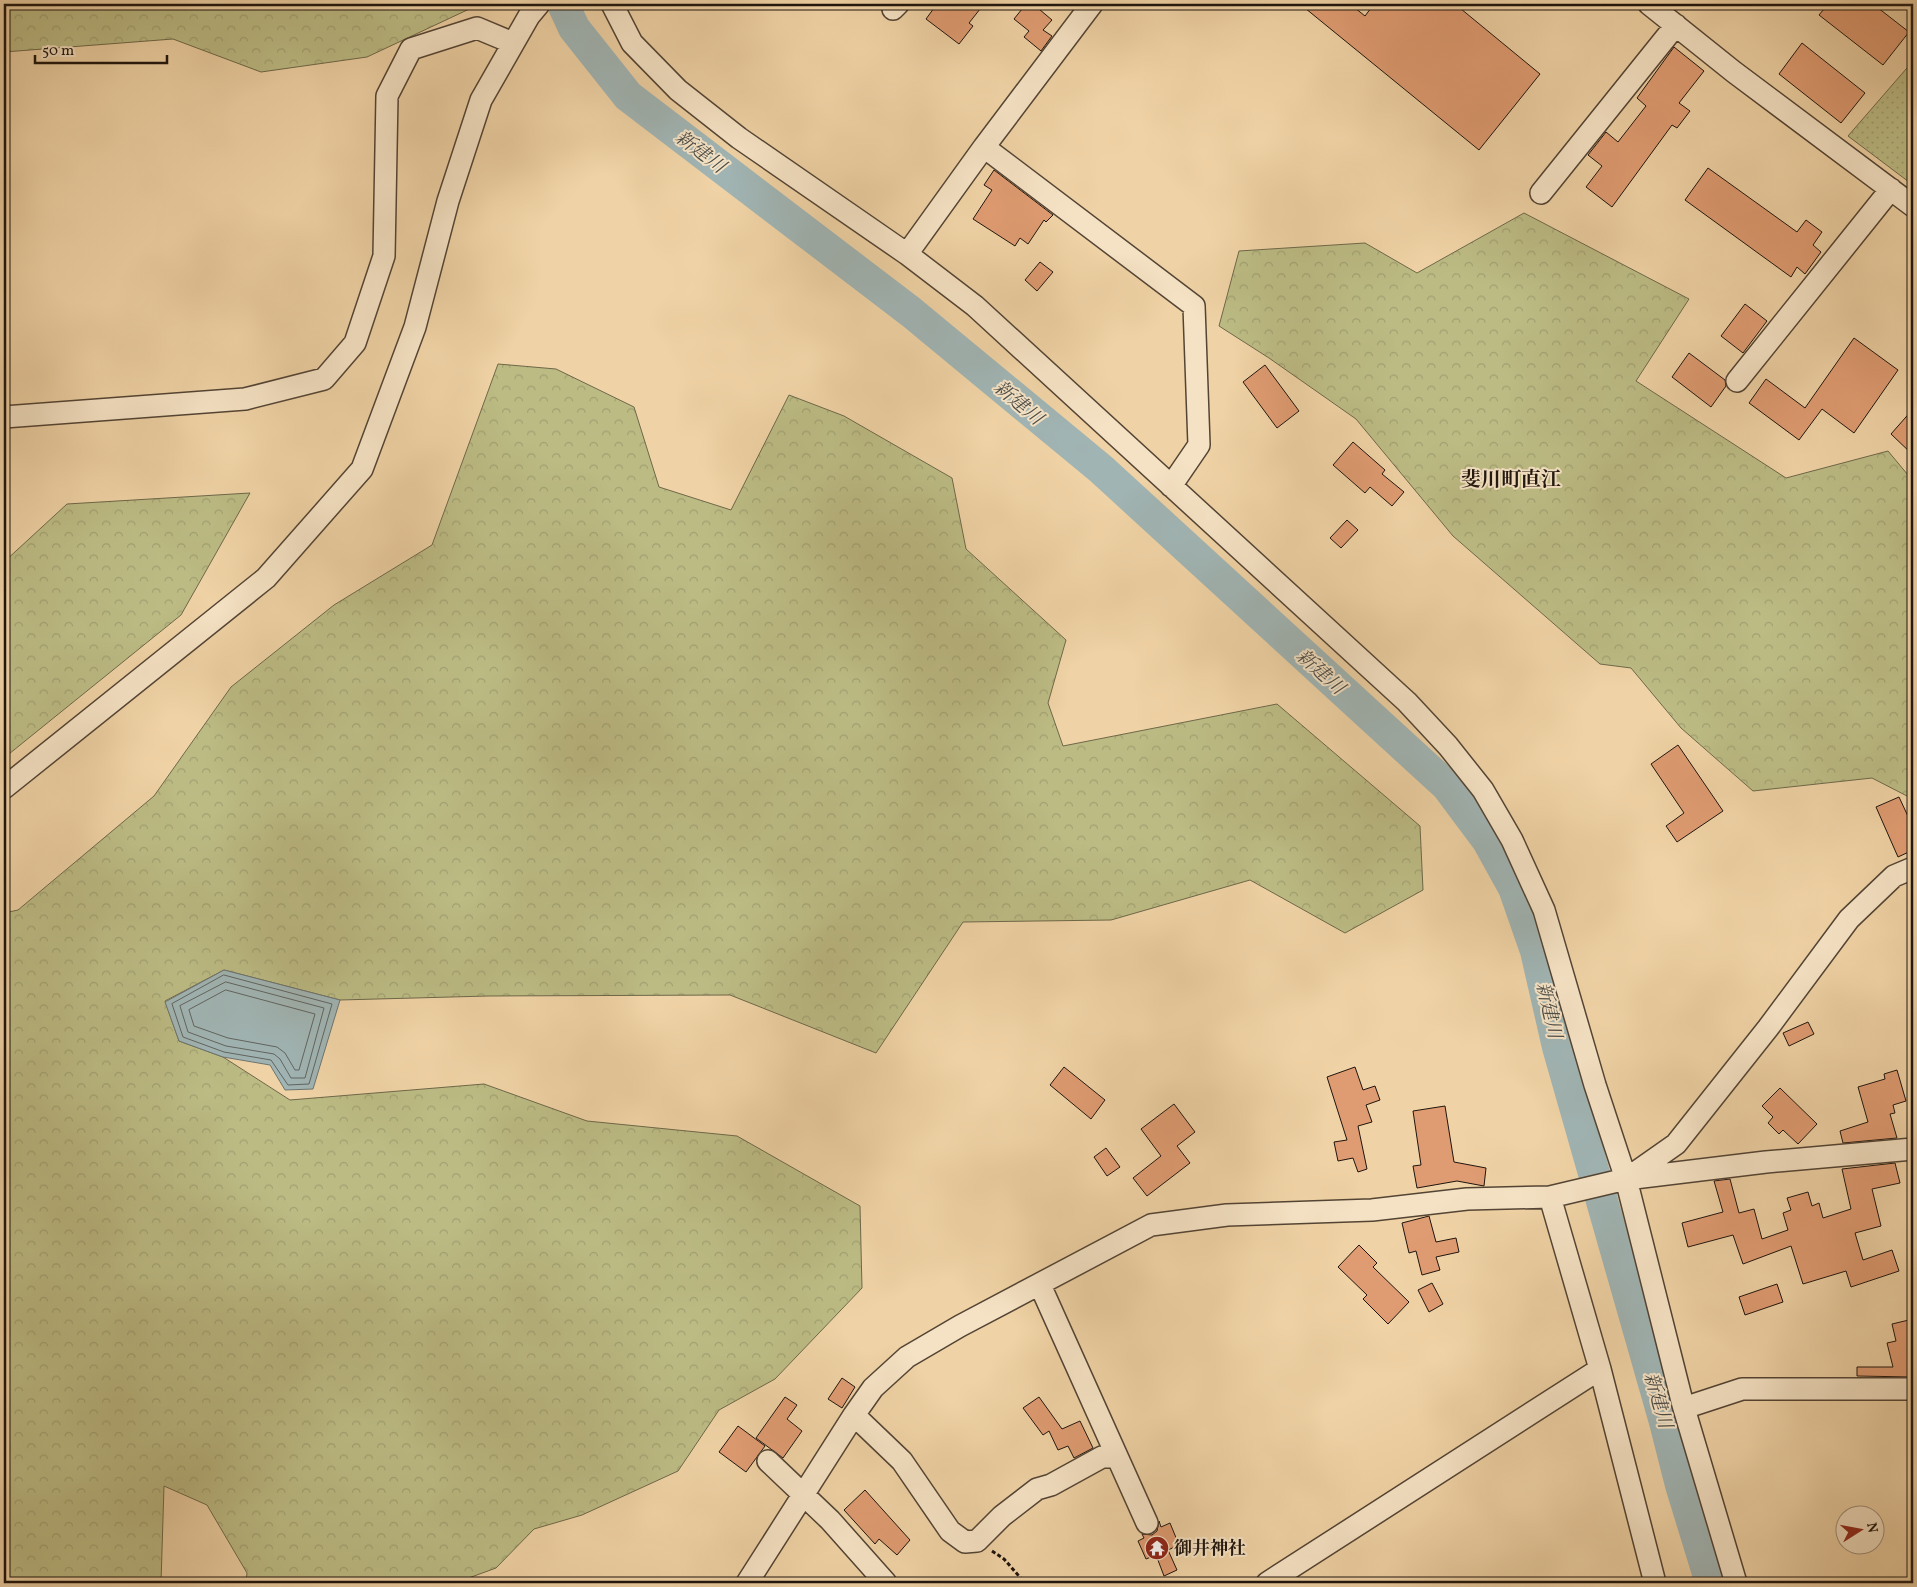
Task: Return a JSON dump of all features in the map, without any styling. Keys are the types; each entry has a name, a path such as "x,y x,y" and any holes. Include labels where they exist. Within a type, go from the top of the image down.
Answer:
{"street":[{"path":"612,4 632,43 678,90 739,138 908,254 975,306 1407,702 1448,746 1483,790 1512,840 1544,910 1622,1180 1684,1408 1736,1583"},
{"path":"908,254 984,147 1092,4"},
{"path":"1649,4 1734,72 1913,206"},
{"path":"4,788 266,578 362,469 415,327 448,201 481,100 534,10"},
{"path":"1541,193 1676,25"},
{"path":"4,417 246,399 324,379 355,343 384,256 387,96 411,49 477,28 513,43"},
{"path":"984,147 1194,306 1199,444 1171,486"},
{"path":"1737,381 1891,188"},
{"path":"1622,1180 1676,1144 1768,1028 1849,919 1894,876 1913,868"},
{"path":"747,1583 802,1494 873,1388 907,1357 960,1326 1151,1225 1227,1215 1372,1210 1467,1199 1554,1196 1622,1180 1766,1162 1913,1149"},
{"path":"1554,1196 1655,1583"},
{"path":"1040,1285 1147,1523"},
{"path":"1267,1583 1600,1369"},
{"path":"1684,1408 1742,1389 1913,1389"},
{"path":"854,1415 902,1461 950,1531 965,1542 977,1541 1002,1516 1037,1489 1051,1485 1102,1457 1117,1457"},
{"path":"768,1461 830,1520 886,1583"}],"path":[{"path":"977,1541 1004,1559 1025,1583"}],"green space":[{"path":"4,4 480,4 367,57 261,72 173,39 4,52"},
{"path":"1913,61 1913,185 1848,136"},
{"path":"1524,213 1689,299 1636,381 1786,478 1888,451 1913,481 1913,796 1907,796 1872,778 1753,791 1681,728 1631,668 1600,664 1453,536 1356,419 1269,358 1219,326 1239,251 1365,243 1417,273"},
{"path":"498,364 556,369 634,407 659,487 731,510 789,395 844,416 952,478 966,549 1066,640 1048,703 1063,746 1277,704 1420,826 1423,890 1345,933 1250,880 1111,920 963,922 876,1053 730,995 488,996 340,1000 224,970 165,1001 179,1041 223,1057 290,1100 484,1084 587,1121 737,1136 860,1206 862,1288 775,1379 719,1410 678,1471 582,1515 534,1529 496,1568 455,1583 246,1583 247,1573 207,1505 164,1486 161,1583 4,1583 4,913 18,910 154,796 231,687 334,605 432,545"},
{"path":"250,493 181,615 4,758 4,562 67,504"}],"water":[{"path":"224,970 340,1000 313,1089 285,1090 270,1065 223,1057 179,1041 165,1002"}],"building":[{"path":"937,4 984,4 969,23 973,26 959,44 926,19"},
{"path":"1026,4 1033,4 1052,20 1043,30 1052,36 1041,51 1024,37 1029,31 1014,19"},
{"path":"1300,4 1350,4 1365,16 1374,4 1455,4 1540,74 1479,150"},
{"path":"1828,4 1873,4 1909,32 1883,65 1819,15"},
{"path":"1802,43 1865,93 1841,123 1779,74"},
{"path":"1674,47 1704,71 1679,103 1690,111 1677,128 1672,125 1612,207 1586,187 1602,166 1588,155 1606,132 1618,142 1646,106 1637,98"},
{"path":"1708,168 1797,232 1806,220 1822,232 1813,245 1821,252 1805,274 1797,267 1791,277 1685,200"},
{"path":"994,170 1053,215 1046,222 1044,220 1028,244 1020,238 1015,246 973,219 992,190 984,185"},
{"path":"1040,262 1053,272 1037,291 1025,280"},
{"path":"1745,304 1767,321 1743,353 1721,336"},
{"path":"1854,338 1898,370 1854,433 1822,409 1799,440 1749,403 1766,379 1805,408"},
{"path":"1689,353 1725,380 1726,386 1711,407 1672,377"},
{"path":"1265,365 1299,411 1277,428 1243,382"},
{"path":"1913,409 1913,455 1891,434"},
{"path":"1353,442 1385,470 1382,474 1404,492 1392,506 1370,487 1365,493 1333,465"},
{"path":"1347,520 1358,530 1341,548 1330,538"},
{"path":"1678,745 1723,811 1677,842 1666,826 1684,813 1651,764"},
{"path":"1899,797 1913,827 1913,850 1898,857 1876,807"},
{"path":"1808,1022 1814,1034 1789,1046 1783,1033"},
{"path":"1064,1067 1105,1100 1091,1119 1050,1085"},
{"path":"1355,1067 1363,1090 1375,1086 1380,1100 1366,1105 1372,1122 1358,1126 1367,1169 1358,1172 1353,1158 1338,1161 1334,1142 1347,1140 1327,1077"},
{"path":"1897,1070 1906,1101 1893,1105 1895,1113 1890,1114 1897,1138 1843,1143 1840,1131 1868,1122 1858,1087 1885,1079 1884,1074"},
{"path":"1780,1088 1817,1124 1798,1144 1783,1130 1779,1134 1768,1123 1773,1117 1762,1106"},
{"path":"1174,1104 1195,1132 1177,1146 1190,1163 1147,1196 1133,1178 1161,1156 1141,1129"},
{"path":"1445,1106 1454,1162 1486,1168 1484,1186 1457,1181 1417,1188 1413,1166 1421,1165 1413,1111"},
{"path":"1106,1148 1120,1167 1107,1176 1094,1157"},
{"path":"1895,1163 1900,1183 1872,1189 1881,1226 1855,1233 1863,1260 1892,1250 1899,1271 1851,1287 1846,1271 1803,1284 1791,1246 1743,1264 1733,1235 1688,1247 1682,1223 1723,1212 1714,1181 1730,1179 1739,1213 1754,1209 1762,1239 1788,1230 1783,1213 1791,1210 1787,1198 1808,1192 1812,1206 1819,1203 1823,1218 1851,1209 1842,1169"},
{"path":"1429,1216 1436,1242 1456,1238 1459,1252 1436,1257 1440,1270 1422,1275 1416,1251 1409,1253 1402,1223"},
{"path":"1359,1245 1377,1263 1373,1267 1409,1302 1388,1324 1363,1299 1367,1295 1338,1267"},
{"path":"1432,1283 1443,1304 1429,1312 1418,1290"},
{"path":"1777,1284 1783,1302 1745,1315 1739,1297"},
{"path":"1913,1319 1913,1377 1857,1376 1857,1367 1893,1367 1887,1343 1896,1341 1892,1324"},
{"path":"842,1378 855,1387 842,1408 828,1399"},
{"path":"785,1397 797,1405 787,1419 802,1431 783,1458 756,1438"},
{"path":"1039,1397 1062,1429 1080,1421 1093,1448 1074,1458 1068,1446 1058,1450 1049,1431 1043,1435 1023,1408"},
{"path":"738,1426 765,1446 746,1472 719,1452"},
{"path":"865,1490 910,1540 897,1555 879,1539 875,1544 844,1510"},
{"name":"御井神社","path":"1159,1521 1161,1527 1170,1523 1179,1545 1168,1550 1177,1570 1164,1576 1156,1555 1146,1559 1138,1541 1144,1538 1142,1534 1152,1535 1157,1531"}],"waterway":[{"name":"新建川","path":"563,4 574,28 628,96 911,312 1101,469 1447,786 1488,841 1514,888 1536,951 1558,1047 1665,1422 1681,1485 1711,1583"}],"place":[{"name":"御井神社","path":"1157,1548"}],"district":[{"name":"斐川町直江","path":"1511,479"}]}
